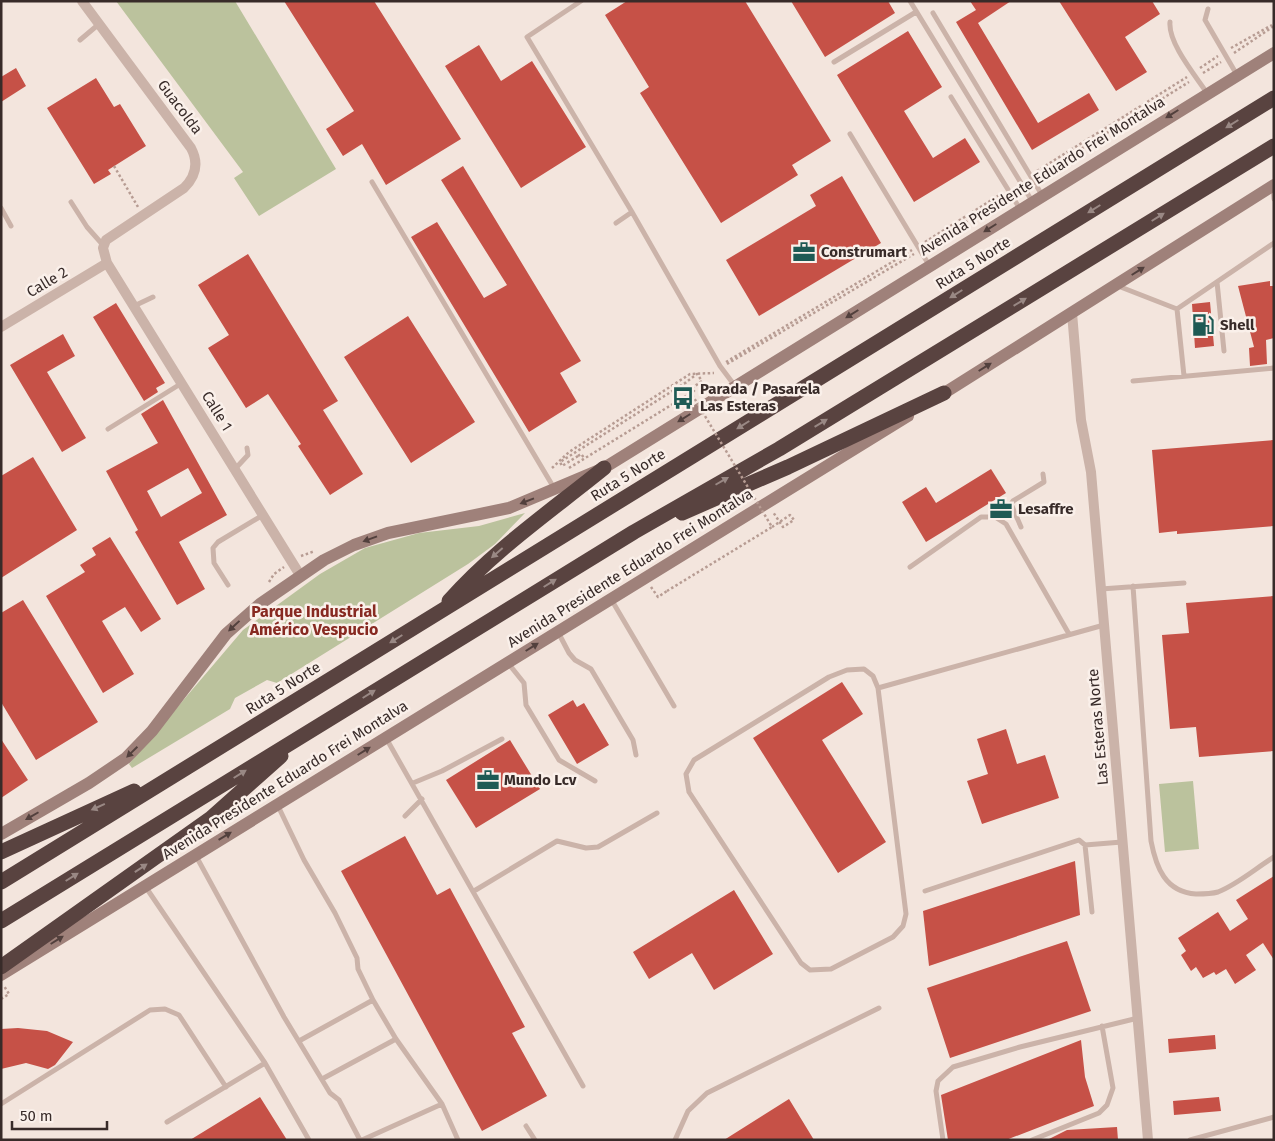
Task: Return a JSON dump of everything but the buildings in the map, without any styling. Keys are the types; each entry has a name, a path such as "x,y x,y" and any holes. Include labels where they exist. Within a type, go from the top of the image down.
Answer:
{"highway":[{"name":"Ruta 5 Norte","path":"1,882 1274,98"},
{"path":"1,922 634,532 779,448 1274,146"},
{"path":"634,532 755,482 944,393"},
{"path":"438,613 475,572 604,468"},
{"path":"1,967 212,818 254,782 298,738"},
{"path":"1,852 190,766"}],"main road":[{"name":"Avenida Presidente Eduardo Frei Montalva","path":"1,834 89,783 126,758 152,731 226,634 260,604 300,575 340,552 370,539 406,529 492,512 555,490 604,468 1274,53"},
{"name":"Avenida Presidente Eduardo Frei Montalva","path":"3,981 195,854 558,632 1115,285 1273,190"}],"street":[{"name":"Guacolda","path":"82,1 191,148 195,159 195,171 189,183 115,233 103,245"},
{"path":"103,245 107,263"},
{"name":"Calle 1","path":"107,263 300,575"},
{"name":"Calle 2","path":"1,327 107,263"},
{"name":"Las Esteras Norte","path":"1072,312 1081,420 1091,472 1148,1140"}],"lane":[{"path":"581,1 527,37 632,212 721,367 735,387"},
{"path":"910,1 1037,199"},
{"path":"1208,9 1205,20 1237,75"},
{"path":"834,62 916,12"},
{"path":"933,13 1031,178 1037,199"},
{"path":"1170,22 1169,29 1176,46 1207,93"},
{"path":"80,40 100,24"},
{"path":"951,97 1020,210"},
{"path":"850,134 929,265"},
{"path":"372,182 555,490"},
{"path":"71,202 87,227 103,245"},
{"path":"1,208 12,226"},
{"path":"616,223 632,212"},
{"path":"1177,310 1274,244"},
{"path":"1217,282 1224,351"},
{"path":"1115,285 1177,310"},
{"path":"134,306 154,297"},
{"path":"1177,310 1184,376"},
{"path":"1134,381 1274,368"},
{"path":"108,429 182,383"},
{"path":"234,469 248,456 246,448"},
{"path":"1021,527 1011,504 1012,501 1044,482 1043,474"},
{"path":"228,585 214,562 213,548 218,542 263,515"},
{"path":"910,567 981,517 995,517 1006,524 1069,634"},
{"path":"1101,589 1184,583"},
{"path":"1133,586 1151,841 1158,869 1165,880 1176,888 1188,893 1206,894 1218,892 1274,857"},
{"path":"610,599 674,706"},
{"path":"878,688 1104,625"},
{"path":"558,632 569,654 575,660 591,669 633,740 636,755"},
{"path":"508,662 524,683 526,705 559,760 595,781"},
{"path":"864,669 873,676 878,688 906,914 904,926 893,937 830,969 810,970 801,963 689,792 686,774 694,760 829,677 846,670 864,669"},
{"path":"386,737 583,1086"},
{"path":"413,783 442,771 502,739"},
{"path":"405,816 422,799"},
{"path":"277,804 300,853 335,913 357,958 358,969 372,1000 396,1039 442,1104 458,1140"},
{"path":"474,891 558,841 586,848 598,847 657,814"},
{"path":"925,891 1078,840 1085,845 1123,842"},
{"path":"1085,845 1092,912"},
{"path":"195,854 299,1041 330,1093 340,1100 361,1140 442,1104"},
{"path":"144,886 265,1063 309,1140"},
{"path":"299,1041 372,1000"},
{"path":"675,1140 688,1111 706,1093 879,1008"},
{"path":"1,1104 150,1010 165,1009 179,1015 226,1087"},
{"path":"943,1140 936,1091 938,1081 953,1067 1020,1047 1138,1018"},
{"path":"1032,1140 1099,1113 1107,1105 1113,1088 1102,1026"},
{"path":"322,1079 396,1039"},
{"path":"167,1122 265,1063"},
{"path":"1190,1140 1274,1117"},
{"path":"526,1126 535,1140"}],"path":[{"path":"1195,75 1224,52 1274,25"},
{"path":"1031,178 1195,75 1227,58 1274,25"},
{"path":"114,166 142,215"},
{"path":"546,477 560,458 690,374 710,374 1009,192"},
{"path":"546,477 563,472 694,391 692,388 702,381 698,374 560,462 562,466 582,454 584,459"},
{"path":"685,383 772,527"},
{"path":"650,586 658,597 772,527 778,523 784,519 790,515 794,520 783,527 778,519 773,512"},
{"path":"266,584 274,574 304,554 322,548"},
{"path":"1,999 9,994 3,981"}],"green space":[{"path":"116,1 235,1 336,169 259,216 234,178 243,172"},
{"path":"525,513 495,544 468,564 277,683 267,680 235,698 230,709 132,768 129,764 243,630 320,574 365,548 419,533 479,526"},
{"path":"1193,781 1199,849 1165,852 1159,784"}],"place":[{"name":"Construmart","path":"804,252"},
{"name":"Shell","path":"1203,325"},
{"name":"Parada / Pasarela Las Esteras","path":"683,398"},
{"name":"Lesaffre","path":"1001,509"},
{"name":"Mundo Lcv","path":"488,780"}],"district":[{"name":"Parque Industrial Américo Vespucio","path":"314,620"}]}
